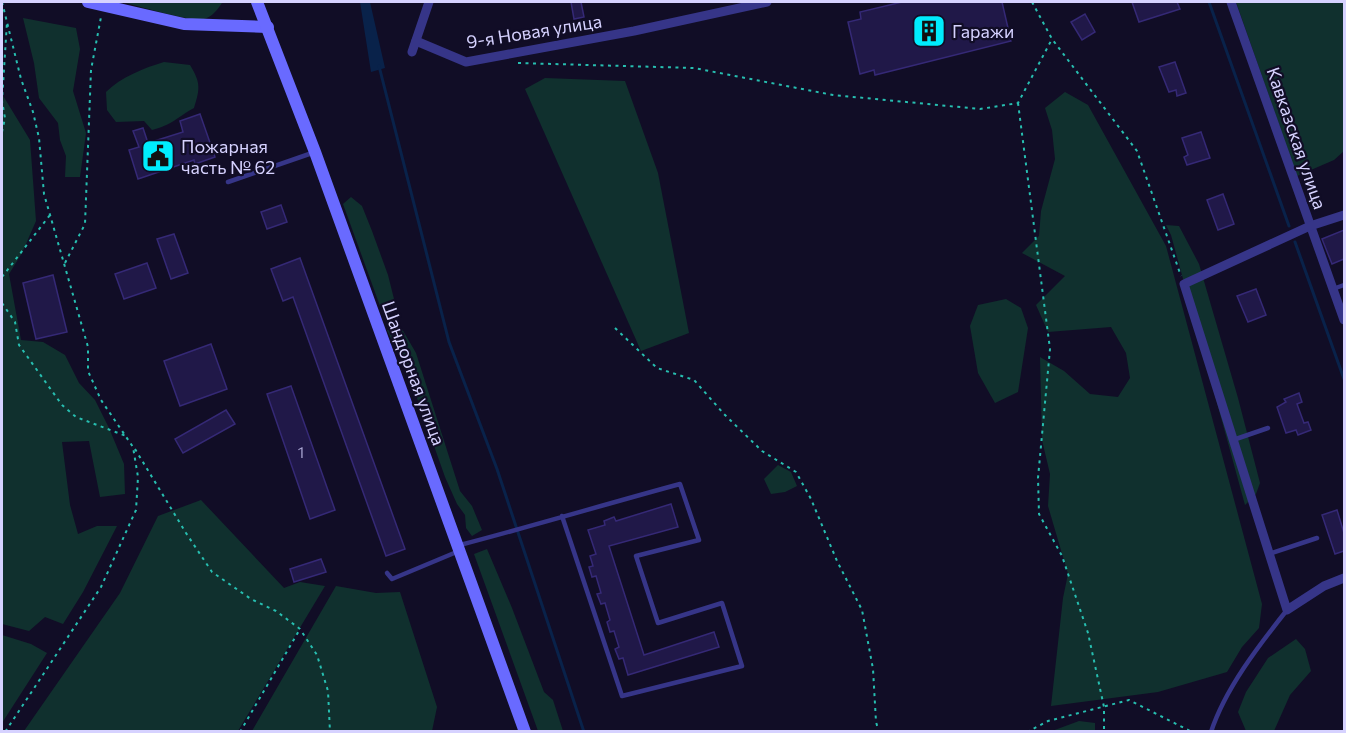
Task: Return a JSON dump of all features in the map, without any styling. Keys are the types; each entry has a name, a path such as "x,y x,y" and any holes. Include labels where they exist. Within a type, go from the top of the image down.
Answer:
{"street":[{"path":"88,2 184,24 268,27"},
{"name":"Шандорная улица","path":"257,2 315,152 525,732"},
{"path":"412,52 429,2"},
{"name":"9-я Новая улица","path":"416,40 466,62 634,31 766,2"},
{"name":"Кавказская улица","path":"1231,2 1343,314"},
{"path":"1344,215 1310,226 1184,284 1287,610 1324,586 1344,578"}],"lane":[{"path":"228,182 315,152"},
{"path":"1333,289 1344,285"},
{"path":"1233,440 1268,428"},
{"path":"387,573 392,579 458,548 562,516 680,483 699,540 636,556 658,623 722,603 742,666 622,696 562,516"},
{"path":"1269,554 1317,538"},
{"path":"1211,732 1216,717 1239,677 1267,634 1287,610"}],"path":[{"path":"2,2 21,78 37,129 44,194 88,347 88,371 101,400 134,447 212,572 251,600 276,611 300,628 317,655 328,691 330,732"},
{"path":"1032,2 1052,39 1137,151 1184,284"},
{"path":"64,265 85,224 91,70 104,5"},
{"path":"2,132 5,117 2,101 7,19"},
{"path":"1052,39 1018,103 1050,349 1038,478 1039,514 1062,555 1084,622 1104,707 1104,732"},
{"path":"514,63 694,68 833,95 980,109 1018,103"},
{"path":"2,277 50,215"},
{"path":"2,303 15,321 19,345 62,405 76,417 126,436"},
{"path":"615,328 657,369 694,380 724,414 762,451 796,472 811,499 837,561 862,610 873,669 876,722 879,732"},
{"path":"5,732 101,587 110,568 136,510 138,477 134,447"},
{"path":"240,732 300,628"},
{"path":"1027,732 1048,721 1129,700 1192,732"}],"green space":[{"path":"122,2 222,3 210,16 197,19"},
{"path":"1236,2 1344,2 1344,151 1334,160 1297,176"},
{"path":"23,18 76,28 80,49 73,91 86,133 80,177 65,177 66,156 60,140 58,123 39,98 34,63"},
{"path":"164,62 190,65 198,86 194,108 152,130 144,121 116,122 107,110 106,92 133,74"},
{"path":"545,78 625,81 658,173 689,333 641,351 525,89"},
{"path":"1065,92 1088,105 1166,246 1262,604 1259,628 1242,647 1227,672 1158,692 1051,706 1063,598 1068,574 1048,506 1050,474 1042,440 1040,357 1064,371 1090,394 1118,397 1130,378 1126,353 1111,327 1048,332 1036,305 1065,276 1022,253 1039,236 1041,211 1055,159 1052,130 1045,108"},
{"path":"2,94 30,140 36,221 22,253 9,274 21,340 43,342 65,355 79,383 95,400 124,464 125,494 100,497 89,441 62,442 70,505 78,534 97,526 117,526 83,592 63,624 45,617 29,631 2,624"},
{"path":"351,197 362,206 388,275 394,299 386,306 380,306 343,204"},
{"path":"1166,225 1179,226 1199,264 1238,398 1260,483 1256,494 1245,505 1171,235"},
{"path":"1006,299 1021,308 1028,328 1018,392 995,403 978,373 970,326 978,305"},
{"path":"402,329 416,353 460,491 472,506 482,530 472,536 466,528 465,515 457,504 445,477 411,381 387,330"},
{"path":"778,465 791,472 797,486 785,492 771,494 764,479"},
{"path":"201,500 284,588 300,582 325,586 238,731 24,731 120,593 158,516"},
{"path":"487,549 544,692 553,700 563,731 538,731 474,554"},
{"path":"336,586 376,593 400,592 437,707 432,731 252,731"},
{"path":"2,635 31,644 47,653 2,723"},
{"path":"1296,639 1305,649 1311,671 1290,695 1274,731 1246,731 1238,712 1246,692 1268,658"},
{"path":"1079,721 1095,723 1095,731 1052,731"}],"water":[{"path":"360,2 370,2 385,68 371,72"}],"building":[{"path":"571,2 581,2 584,17 574,19"},
{"name":"Гаражи","path":"902,2 1002,2 1011,41 875,75 874,70 860,74 848,22 861,19 860,12"},
{"path":"1132,2 1177,2 1180,9 1139,22"},
{"path":"1085,14 1095,32 1082,40 1071,22"},
{"path":"1175,62 1186,93 1177,96 1176,90 1169,92 1159,67"},
{"name":"Пожарная часть № 62","path":"200,114 215,157 195,164 194,160 138,179 129,150 139,147 133,131 143,128 148,143 183,132 180,121"},
{"path":"1201,132 1210,158 1187,165 1184,157 1188,155 1182,138"},
{"path":"1223,194 1234,224 1218,230 1207,200"},
{"path":"281,205 287,222 267,229 261,212"},
{"path":"1344,230 1344,259 1332,264 1322,239"},
{"path":"174,234 188,273 171,279 157,239"},
{"path":"300,258 405,549 386,556 293,297 283,301 271,269"},
{"path":"147,263 156,288 124,299 115,274"},
{"path":"53,275 67,332 36,339 23,283"},
{"path":"1256,289 1266,315 1248,322 1237,296"},
{"path":"211,344 227,389 180,406 164,361"},
{"path":"291,386 335,510 310,519 267,394"},
{"path":"1299,393 1302,402 1297,404 1304,423 1308,422 1311,430 1298,435 1296,430 1286,433 1277,407 1286,402 1284,399"},
{"path":"226,410 235,424 183,453 175,439"},
{"path":"671,504 678,527 609,546 644,655 714,632 719,647 628,675 623,658 619,659 615,649 619,647 614,631 610,632 607,622 610,620 605,603 601,604 597,594 601,593 596,576 592,577 589,567 593,566 590,556 596,554 588,530 605,525 604,521 614,517 616,521"},
{"path":"1337,510 1344,533 1344,551 1335,554 1322,515"},
{"path":"321,559 326,572 294,582 290,569"}],"waterway":[{"path":"1209,2 1289,226"},
{"path":"379,66 449,342 497,469 584,732"},
{"path":"1295,242 1344,379"}],"place":[{"name":"Гаражи","path":"929,31"},
{"name":"Пожарная часть № 62","path":"158,156"}]}
